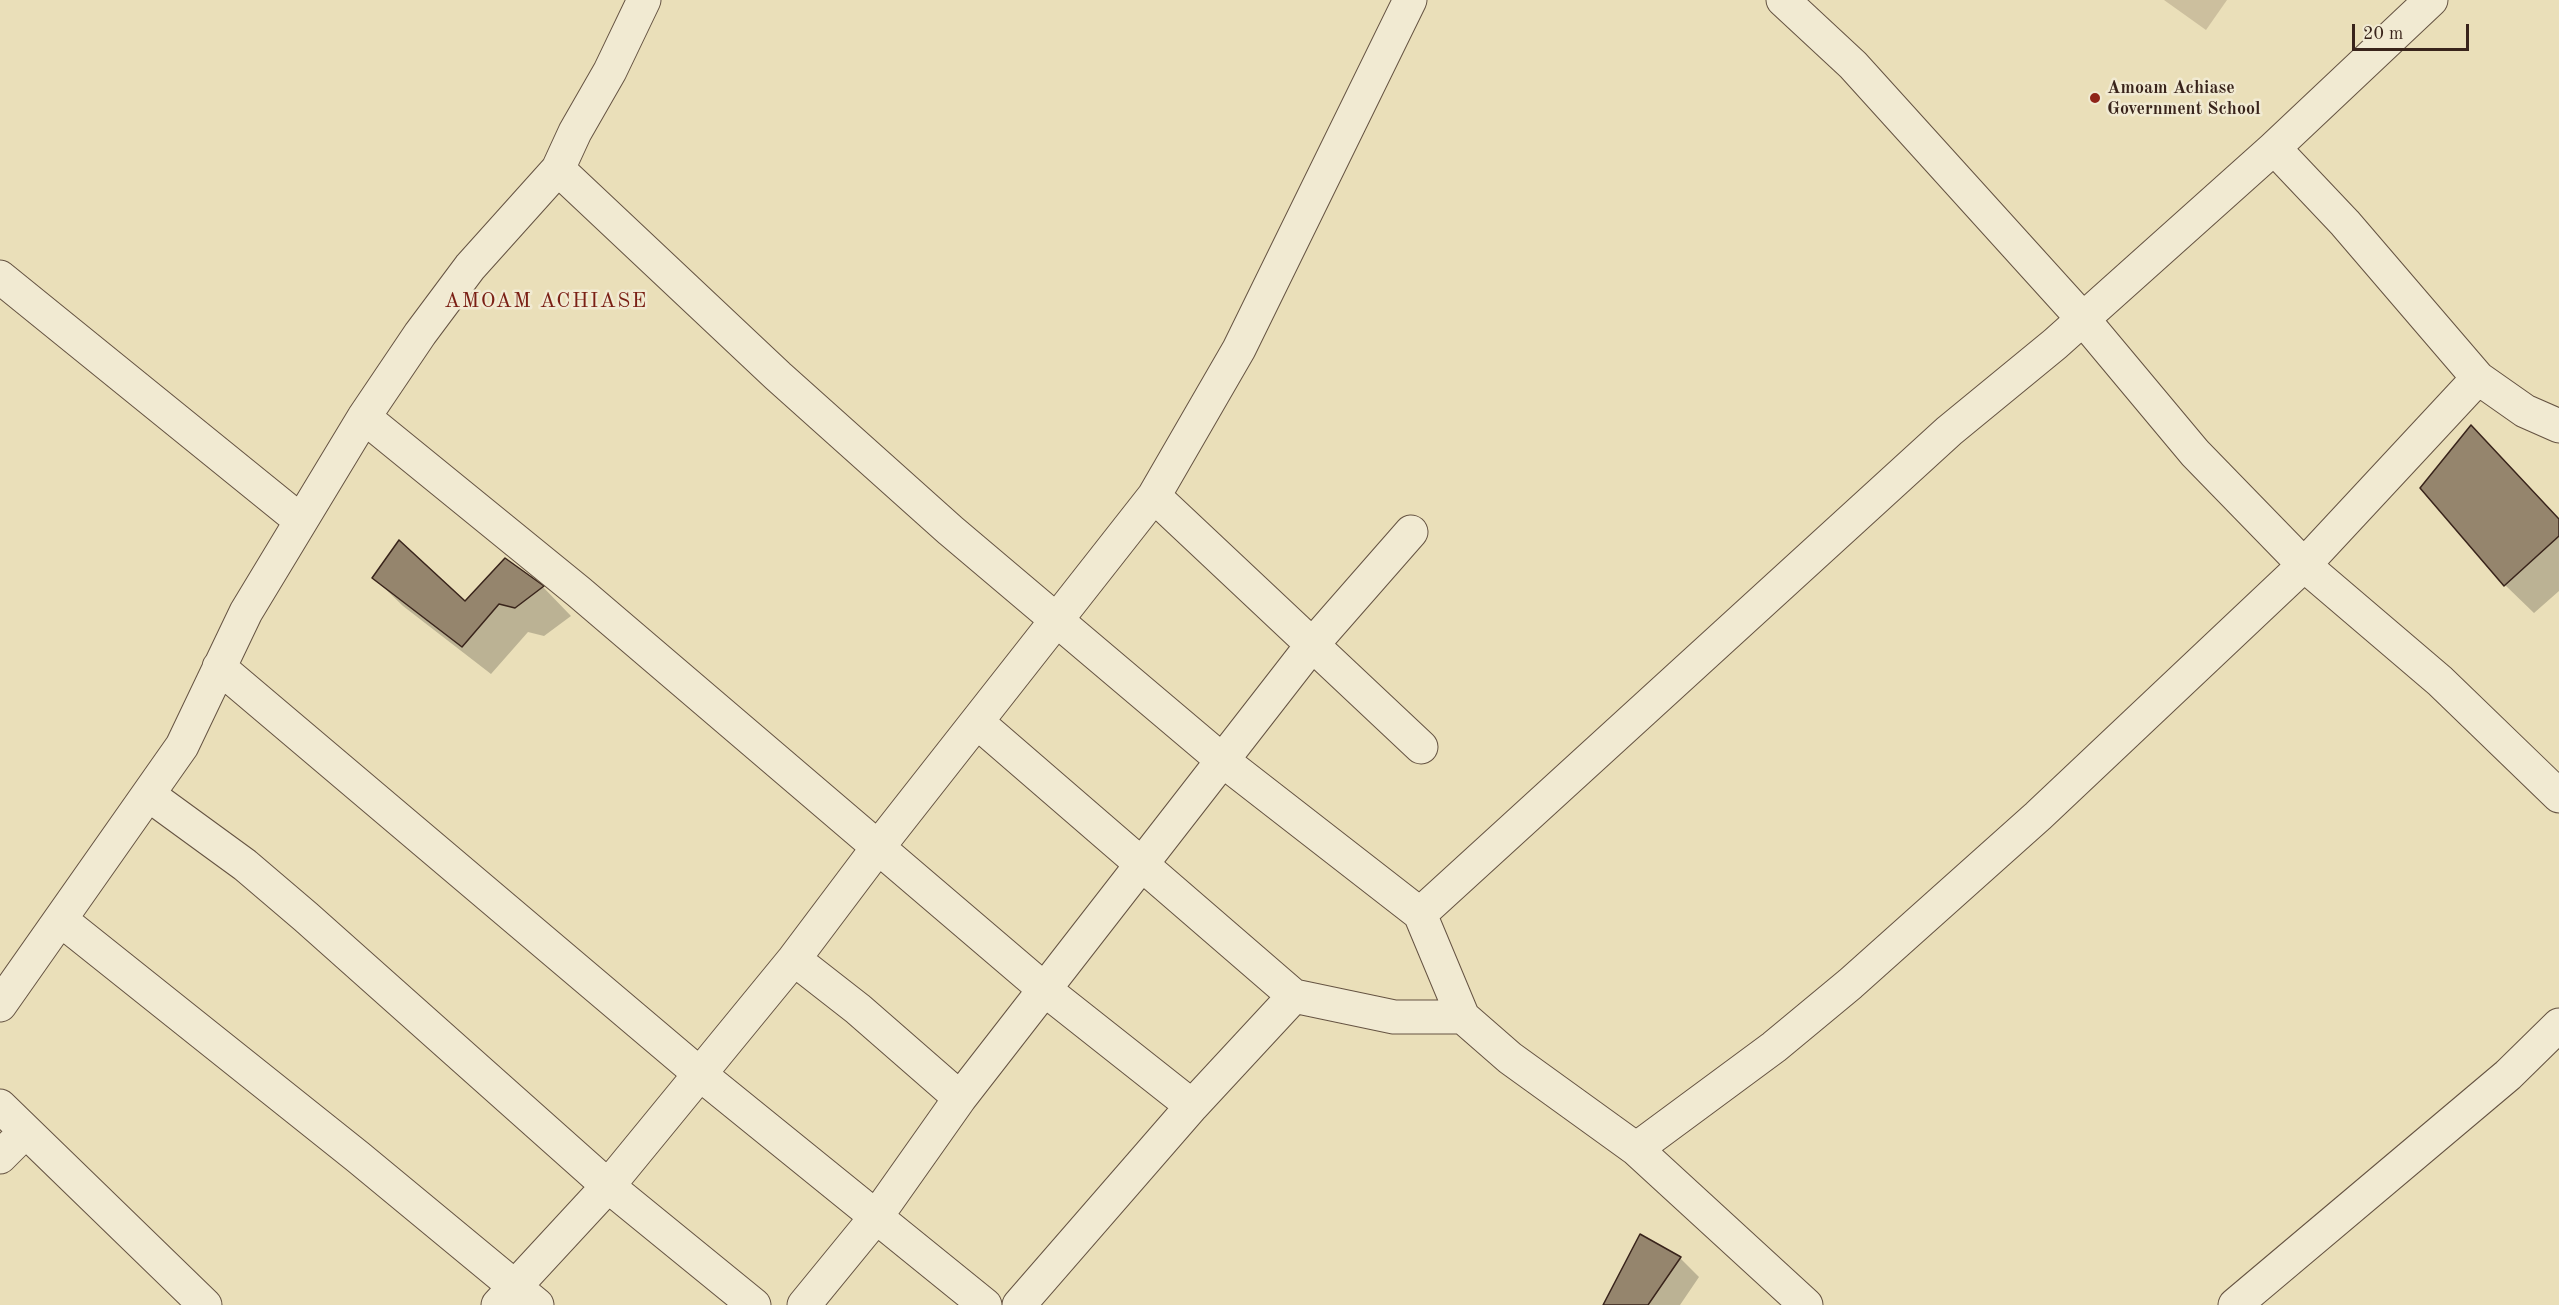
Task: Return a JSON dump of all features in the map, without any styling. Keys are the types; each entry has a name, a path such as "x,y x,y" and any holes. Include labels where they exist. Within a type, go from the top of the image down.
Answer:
{"street":[{"path":"0,1005 182,746 246,612 364,417 420,334 470,267 558,168 575,132 610,72 644,0"},
{"path":"61,920 358,1157 516,1298 794,959 879,846 1154,496 1239,349 1410,0"},
{"path":"1783,0 1852,65 2084,318 2195,453 2304,565 2440,681 2559,796"},
{"path":"1420,914 1949,430 2084,318 2274,148 2431,0"},
{"path":"2274,148 2345,223 2478,378 2525,411 2559,426"},
{"path":"558,168 778,376 1057,621 1222,760 1420,914 1463,1017 1509,1058 1636,1149 1806,1305"},
{"path":"0,278 302,521"},
{"path":"1636,1149 1774,1047 1850,984 2038,816 2304,565 2478,378"},
{"path":"364,417 579,592 1044,989 1192,1106"},
{"path":"1154,496 1421,747"},
{"path":"804,1305 876,1217 960,1098 1312,645 1411,532"},
{"path":"219,667 700,1075 986,1305"},
{"path":"977,722 1143,862 1294,996 1394,1017 1463,1017"},
{"path":"149,795 245,865 608,1186 754,1305"},
{"path":"794,959 858,1009 960,1098"},
{"path":"1019,1305 1192,1106 1294,996"},
{"path":"2235,1305 2508,1075 2559,1025"},
{"path":"0,1106 205,1305"},
{"path":"0,1157 25,1132"}],"shaded area":[{"path":"2164,0 2227,0 2206,30"}],"building":[{"path":"2471,425 2559,519 2559,536 2504,586 2420,488"},
{"path":"399,540 465,601 505,558 544,586 515,608 499,604 462,647 372,578"},
{"path":"1640,1234 1681,1257 1648,1305 1603,1305"}],"place":[{"name":"Amoam Achiase Government School","path":"2095,98"}],"district":[{"name":"AMOAM ACHIASE","path":"546,301"}]}
